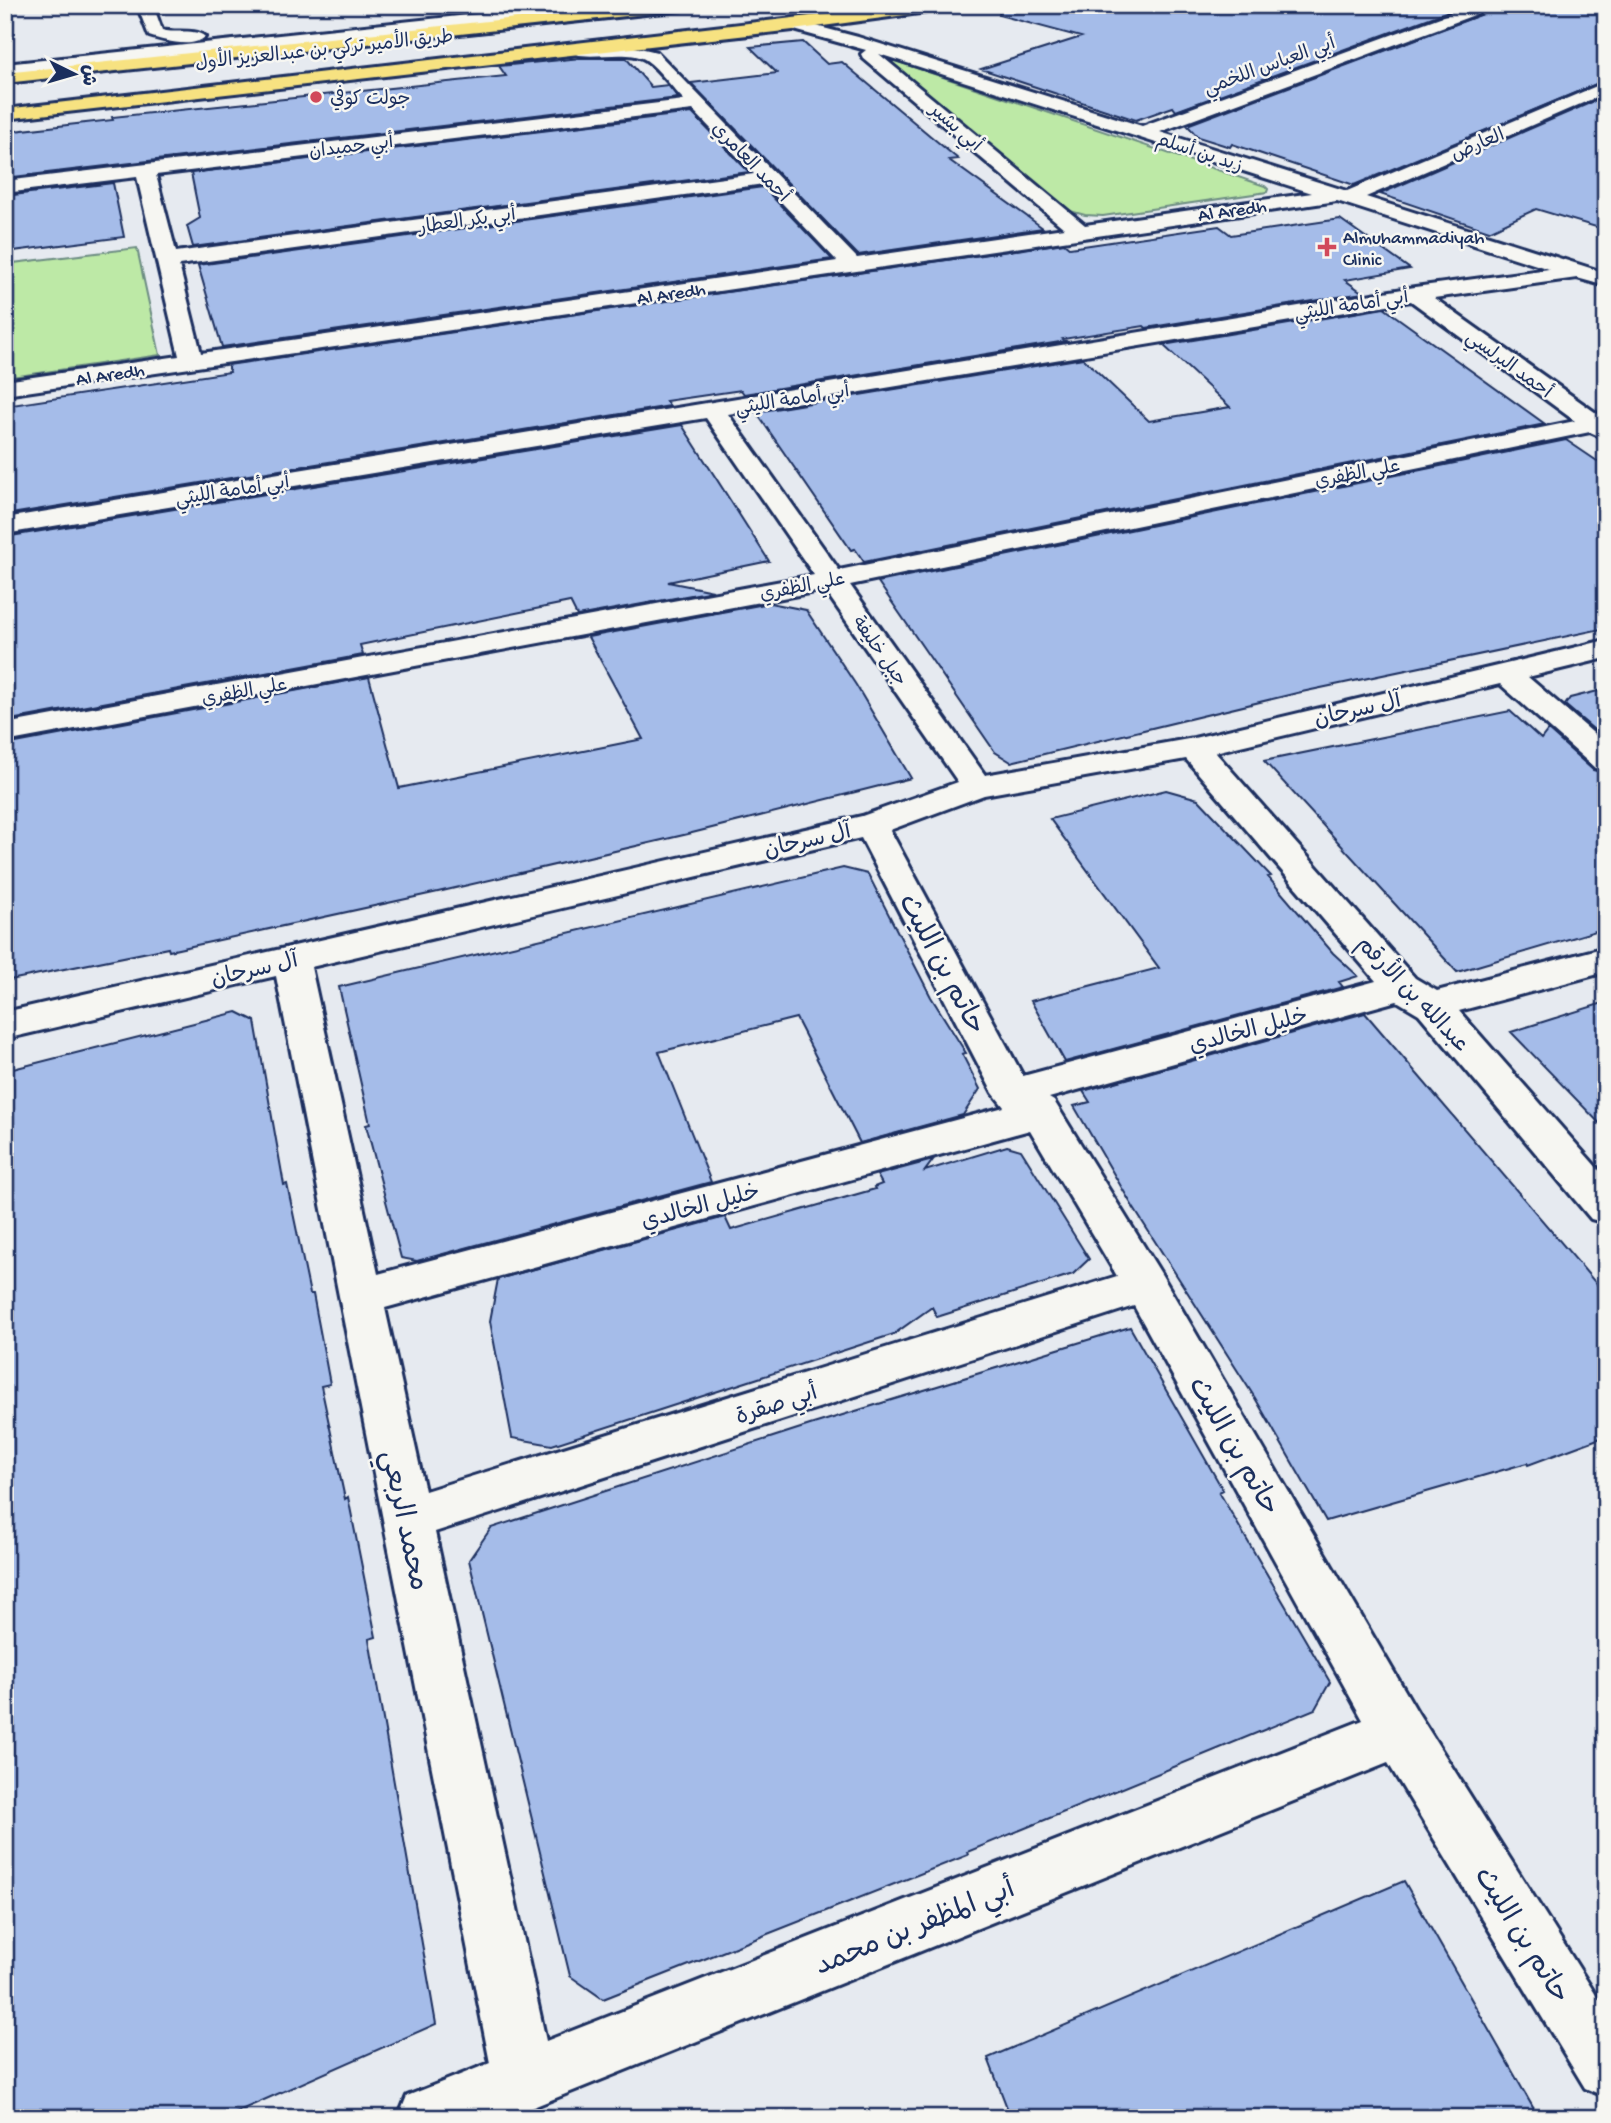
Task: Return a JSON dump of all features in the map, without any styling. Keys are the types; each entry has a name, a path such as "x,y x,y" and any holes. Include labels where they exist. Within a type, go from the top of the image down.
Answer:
{"main road":[{"name":"طريق الأمير تركي بن عبدالعزيز الأول","path":"5,93 700,27 857,5"},
{"path":"5,114 793,26 942,5"},
{"name":"طريق الأمير تركي بن عبدالعزيز الأول","path":"5,104 416,53 692,10"},
{"path":"5,78 692,10"}],"street":[{"path":"145,5 155,33 171,38 253,31 250,43"},
{"path":"5,69 611,5"},
{"name":"أبي العباس اللخمي","path":"1144,132 1488,5"},
{"name":"أبي بشير","path":"839,19 852,40 921,95 1079,231"},
{"name":"زيد بن أسلم","path":"793,26 852,40 1342,197 1597,275"},
{"path":"574,49 631,50 651,56 657,47 684,37"},
{"name":"أحمد العامري","path":"651,56 853,266"},
{"name":"العارض","path":"1342,197 1606,87"},
{"name":"أبي حميدان","path":"5,187 697,103"},
{"path":"145,170 192,362"},
{"name":"أبي بكر العطار","path":"166,260 767,178"},
{"name":"Al Aredh","path":"5,388 1079,231 1342,197"},
{"name":"أبي أمامة الليثي","path":"5,526 1415,294 1597,275"},
{"name":"أحمد البرلسي","path":"1415,294 1601,428"},
{"name":"جبل خليفة","path":"713,411 977,786"},
{"name":"علي الظفري","path":"5,733 832,580 1601,428"},
{"name":"آل سرحان","path":"5,1026 871,825 977,786 1194,748 1606,649"},
{"path":"1506,673 1606,761"},
{"name":"عبدالله بن الأرقم","path":"1194,748 1606,1207"},
{"name":"حاتم بن الليث","path":"871,825 1027,1103 1145,1285 1399,1732 1606,2067"},
{"name":"محمد الربعي","path":"290,959 524,2080"},
{"name":"خليل الخالدي","path":"360,1297 1027,1103 1417,996 1606,959"},
{"name":"أبي صقرة","path":"407,1519 1145,1285"},
{"name":"أبي المظفر بن محمد","path":"429,2118 1399,1732"}],"green space":[{"path":"884,57 1265,186 1267,192 1103,216 1070,211"},
{"path":"137,248 160,355 5,378 5,264"}],"building":[{"path":"1001,5 1465,5 1176,111 1173,107 1136,120 981,69 1081,37 999,15"},
{"path":"1499,5 1606,5 1606,80 1354,185 1232,144 1230,147 1198,137 1187,125 1494,10"},
{"path":"803,42 827,64 842,62 958,159 949,160 1043,228 858,255 691,83 777,73 750,47"},
{"path":"581,58 626,58 651,87 668,85 678,98 5,178 5,132 113,120 112,117 506,76 499,66"},
{"path":"1606,96 1606,230 1536,209 1489,231 1380,194"},
{"path":"692,113 749,172 193,247 187,226 200,218 191,173"},
{"path":"113,183 124,237 5,252 5,196"},
{"path":"763,187 832,259 222,347 198,265"},
{"path":"1340,219 1410,269 1345,280 1363,293 1063,339 1066,341 744,394 741,390 666,401 670,406 5,515 5,406 230,372 228,365 1064,243 1070,248 1219,226 1231,235"},
{"path":"1384,308 1545,424 864,562 855,549 851,550 756,412 1083,358 1149,421 1230,407 1163,345"},
{"path":"682,425 769,561 668,582 713,591 577,616 570,602 360,645 363,655 5,721 5,537"},
{"path":"1566,440 1606,467 1606,628 1297,693 1011,762 995,752 878,582"},
{"path":"770,603 806,610 856,685 911,778 688,834 438,892 169,951 168,948 5,981 5,745 369,677 399,788 643,739 588,637"},
{"path":"1606,689 1606,740 1565,705 1570,698"},
{"path":"1510,711 1541,739 1548,730 1593,770 1606,773 1606,928 1457,972 1264,761"},
{"path":"1166,790 1198,799 1271,876 1268,877 1333,953 1358,976 1339,982 1343,987 1065,1062 1031,1001 1159,968 1050,819"},
{"path":"843,868 868,874 931,997 966,1053 962,1054 980,1089 963,1115 860,1143 796,1018 659,1052 711,1182 417,1261 401,1258 366,1125 370,1124 339,987"},
{"path":"1606,1002 1606,1130 1511,1032"},
{"path":"237,1012 255,1021 284,1185 287,1184 310,1294 313,1294 330,1384 321,1386 345,1499 348,1497 376,1637 369,1639 436,2024 223,2118 5,2118 5,1071"},
{"path":"1365,1013 1606,1295 1606,1436 1528,1465 1527,1463 1326,1521 1255,1398 1133,1207 1074,1106 1090,1102 1083,1091"},
{"path":"1007,1146 1021,1150 1089,1259 1073,1274 937,1317 932,1307 894,1334 552,1445 512,1438 490,1321 498,1279 725,1217 731,1230 875,1189 874,1187 882,1184 877,1175 933,1160 925,1171"},
{"path":"1130,1327 1223,1490 1219,1492 1330,1682 1315,1709 967,1852 968,1855 603,1999 570,1976 469,1560 491,1528 810,1425"},
{"path":"1404,1881 1539,2118 1011,2118 988,2058"}],"place":[{"name":"جولت كوفي","path":"316,97"},
{"name":"Almuhammadiyah Clinic","path":"1327,247"}]}
